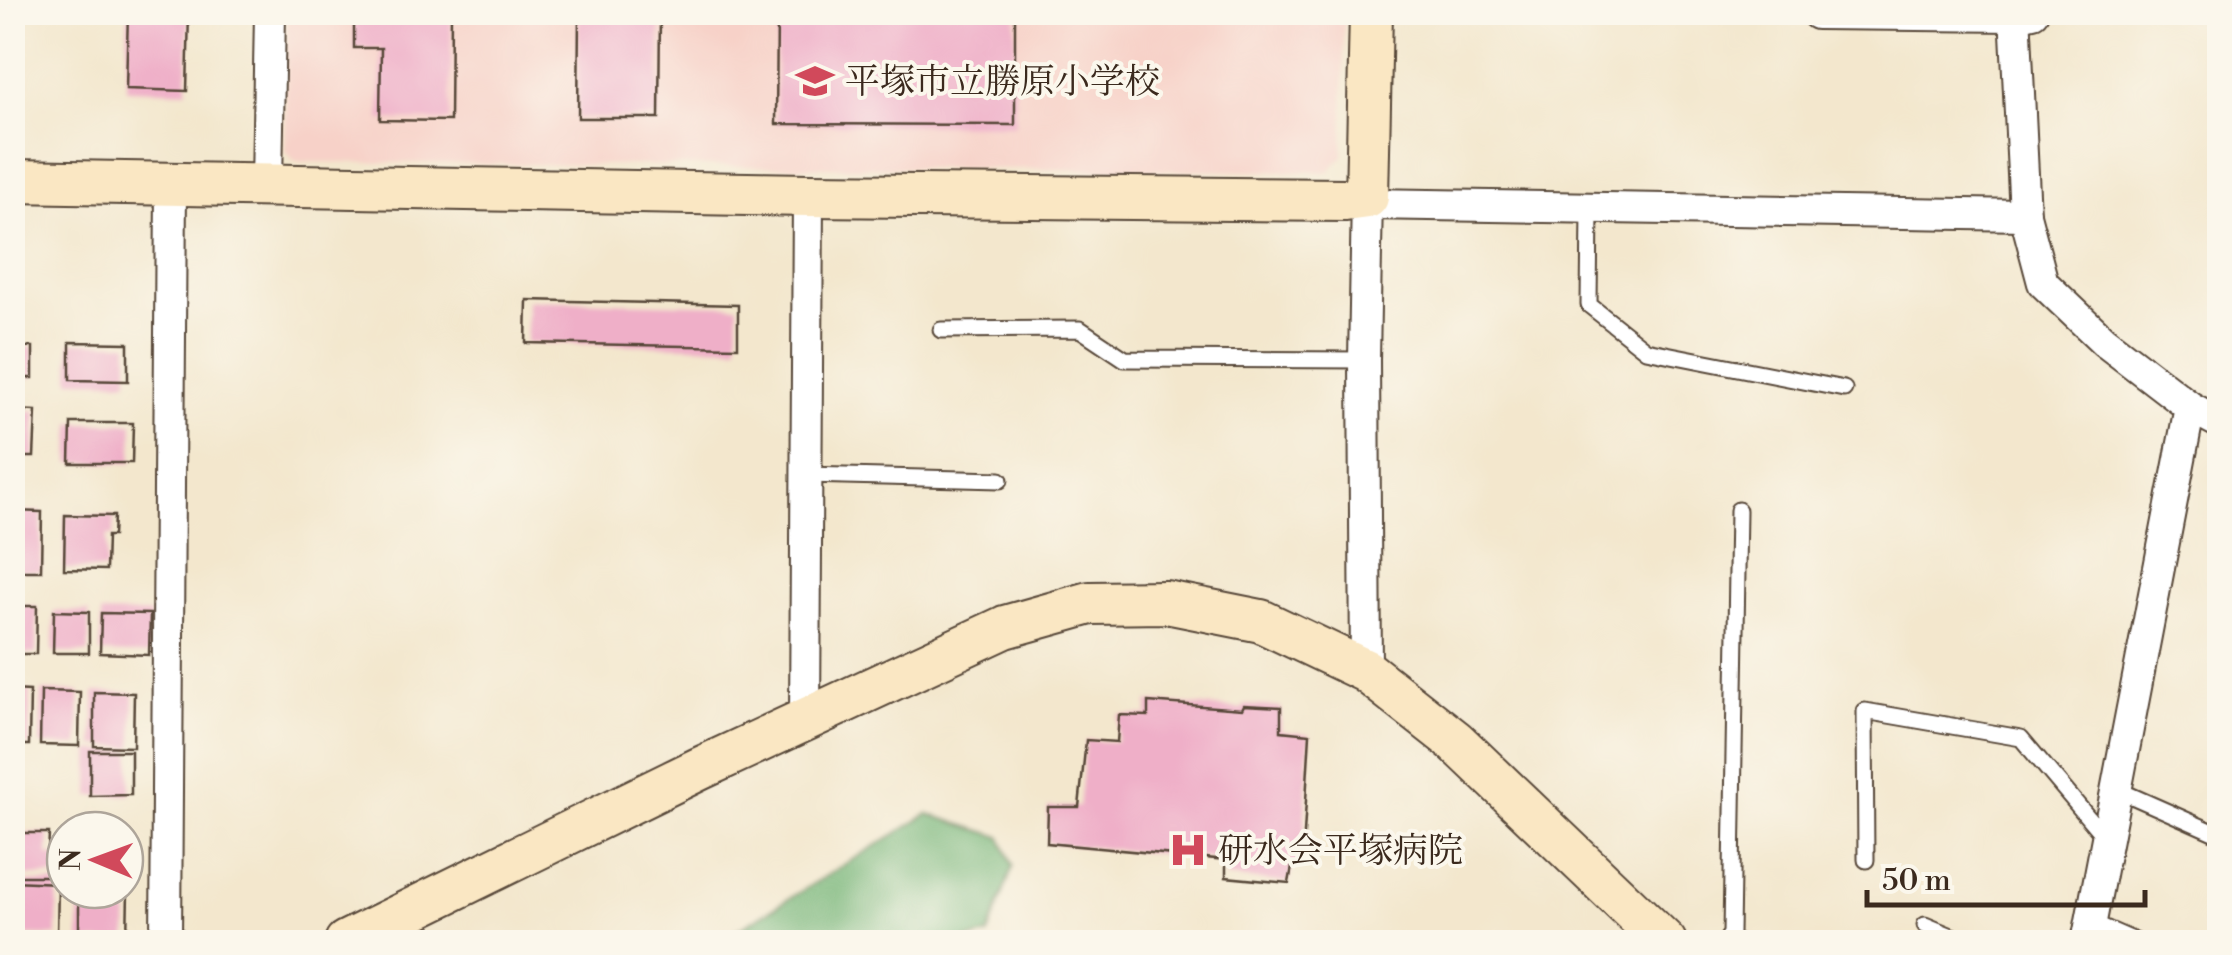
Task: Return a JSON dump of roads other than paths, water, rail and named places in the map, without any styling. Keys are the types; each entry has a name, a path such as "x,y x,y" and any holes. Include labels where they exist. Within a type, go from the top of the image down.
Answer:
{"street":[{"path":"267,186 270,12"},
{"path":"1366,672 1364,360 1370,12"},
{"path":"1817,14 2022,14 2025,214 2043,283 2104,341 2190,407 2220,423"},
{"path":"12,181 808,196 1367,200 1590,208 2025,214"},
{"path":"166,942 171,184"},
{"path":"804,721 808,196"},
{"path":"2089,932 2190,407"},
{"path":"346,942 699,769 1005,627 1090,603 1166,602 1261,621 1366,672 1455,742 1664,942"}],"lane":[{"path":"1590,208 1588,305 1646,350 1844,389"},
{"path":"941,330 1080,329 1125,360 1364,360"},
{"path":"806,476 1000,480"},
{"path":"1725,942 1731,934 1738,510"},
{"path":"1866,860 1865,711 2021,738 2107,840"},
{"path":"2116,789 2220,835"},
{"path":"1925,925 1966,942"},
{"path":"2089,932 2137,942"}],"place":[{"name":"平塚市立勝原小学校","path":"815,81"},
{"name":"研水会平塚病院","path":"1188,850"}]}
